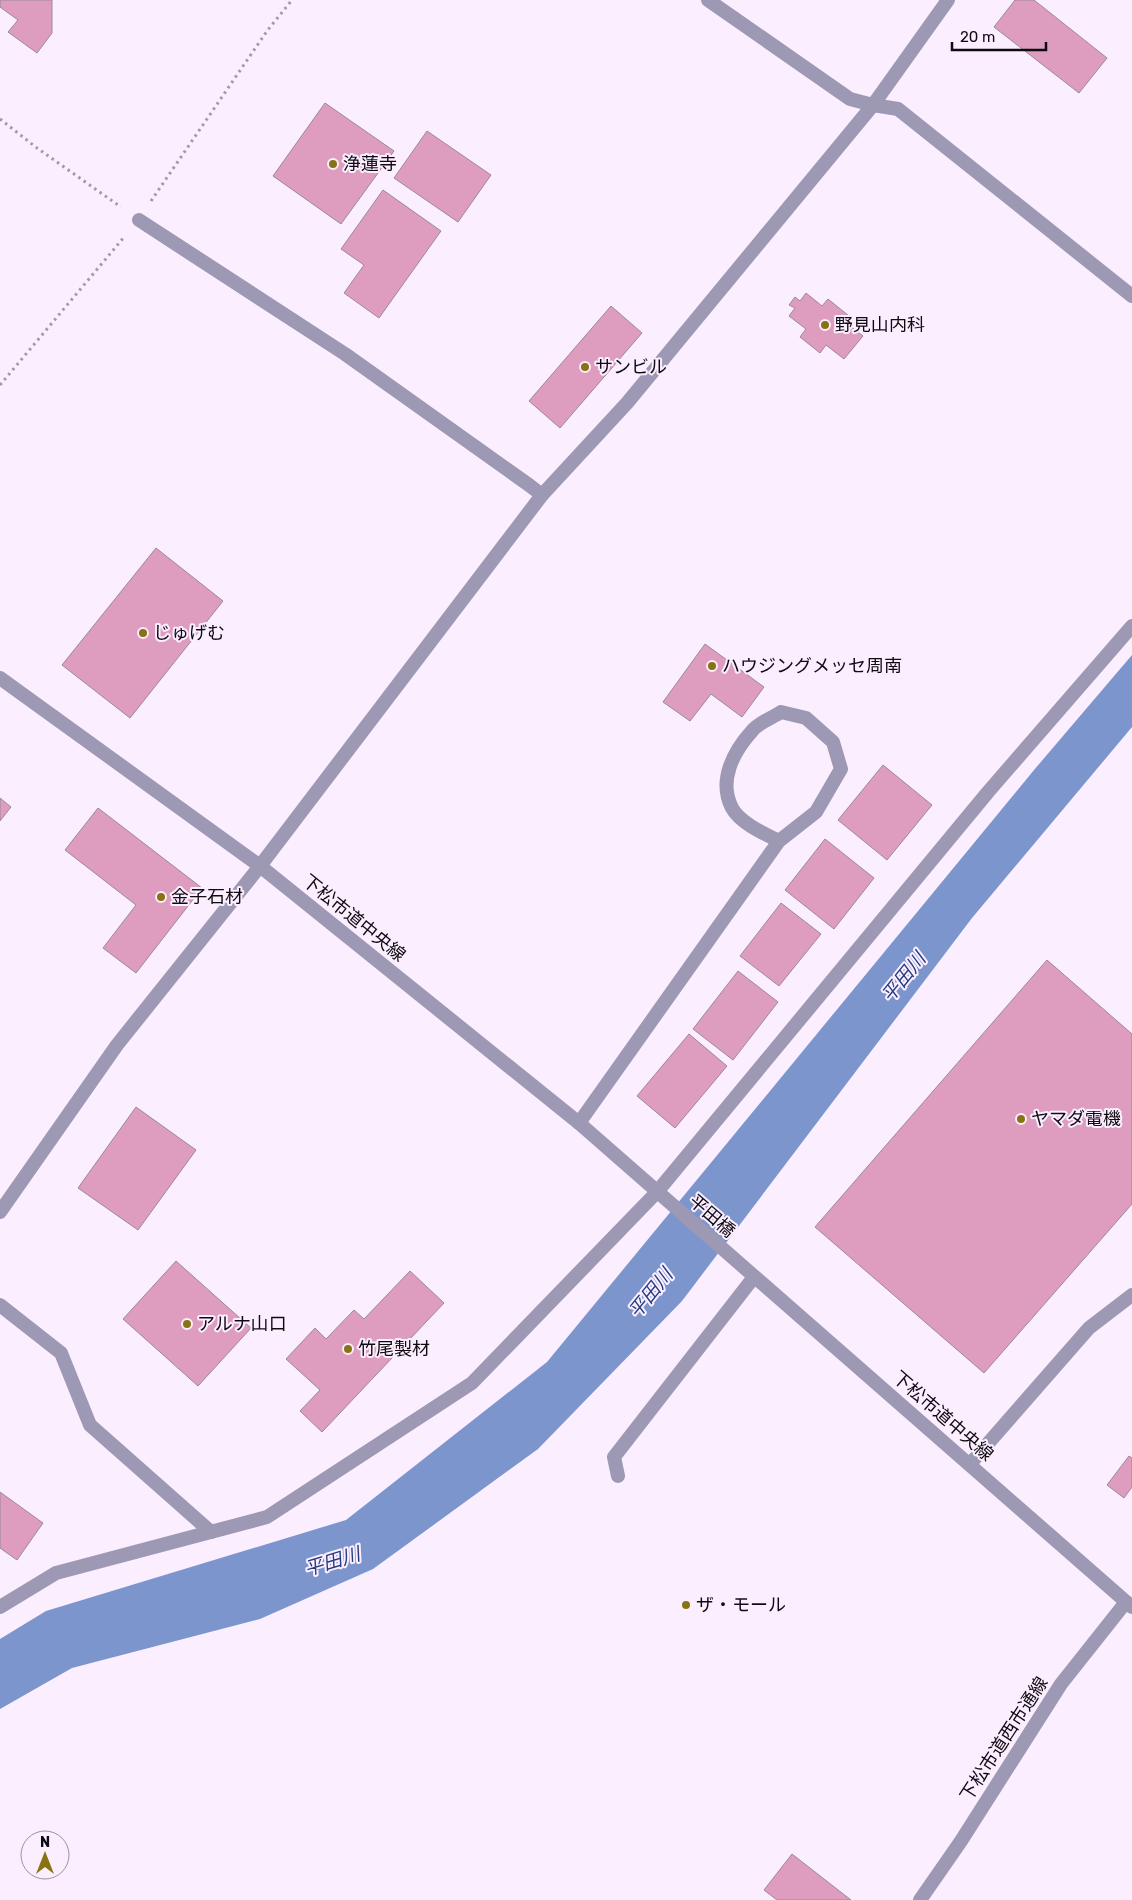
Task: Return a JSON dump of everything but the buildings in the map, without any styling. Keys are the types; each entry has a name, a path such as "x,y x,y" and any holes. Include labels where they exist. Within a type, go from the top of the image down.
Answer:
{"street":[{"path":"708,0 850,99 898,109 1132,296"},
{"path":"0,1212 117,1045 260,866 542,495 627,403 873,105 948,0"},
{"path":"139,220 345,354 542,495"},
{"path":"0,1607 56,1573 267,1516 472,1383 657,1192 988,792 1132,626"},
{"name":"下松市道中央線","path":"0,678 260,866 579,1123 671,1205"},
{"path":"579,1123 779,842 816,812 841,768 833,742 806,718 781,712 752,730 729,764 726,787 732,809 751,826 779,842"},
{"name":"平田橋","path":"671,1205 729,1255"},
{"name":"下松市道中央線","path":"729,1255 1129,1605"},
{"path":"618,1476 614,1456 754,1277"},
{"path":"970,1464 1089,1328 1132,1296"},
{"path":"0,1305 61,1352 90,1426 211,1532"},
{"name":"下松市道西市通線","path":"920,1900 966,1833 1061,1684 1129,1605"}],"path":[{"path":"0,385 139,220 267,31 292,0"},
{"path":"0,119 37,148 139,220"}],"water":[{"name":"平田川","path":"1132,655 1132,727 972,918 682,1301 538,1449 373,1569 260,1619 72,1668 0,1709 0,1639 46,1611 346,1520 547,1362 1034,770"}],"place":[{"name":"浄蓮寺","path":"333,164"},
{"name":"野見山内科","path":"825,325"},
{"name":"サンビル","path":"585,367"},
{"name":"じゅげむ","path":"143,633"},
{"name":"ハウジングメッセ周南","path":"712,666"},
{"name":"金子石材","path":"161,897"},
{"name":"ヤマダ電機","path":"1021,1119"},
{"name":"アルナ山口","path":"187,1324"},
{"name":"竹尾製材","path":"348,1349"},
{"name":"ザ・モール","path":"686,1605"}]}
